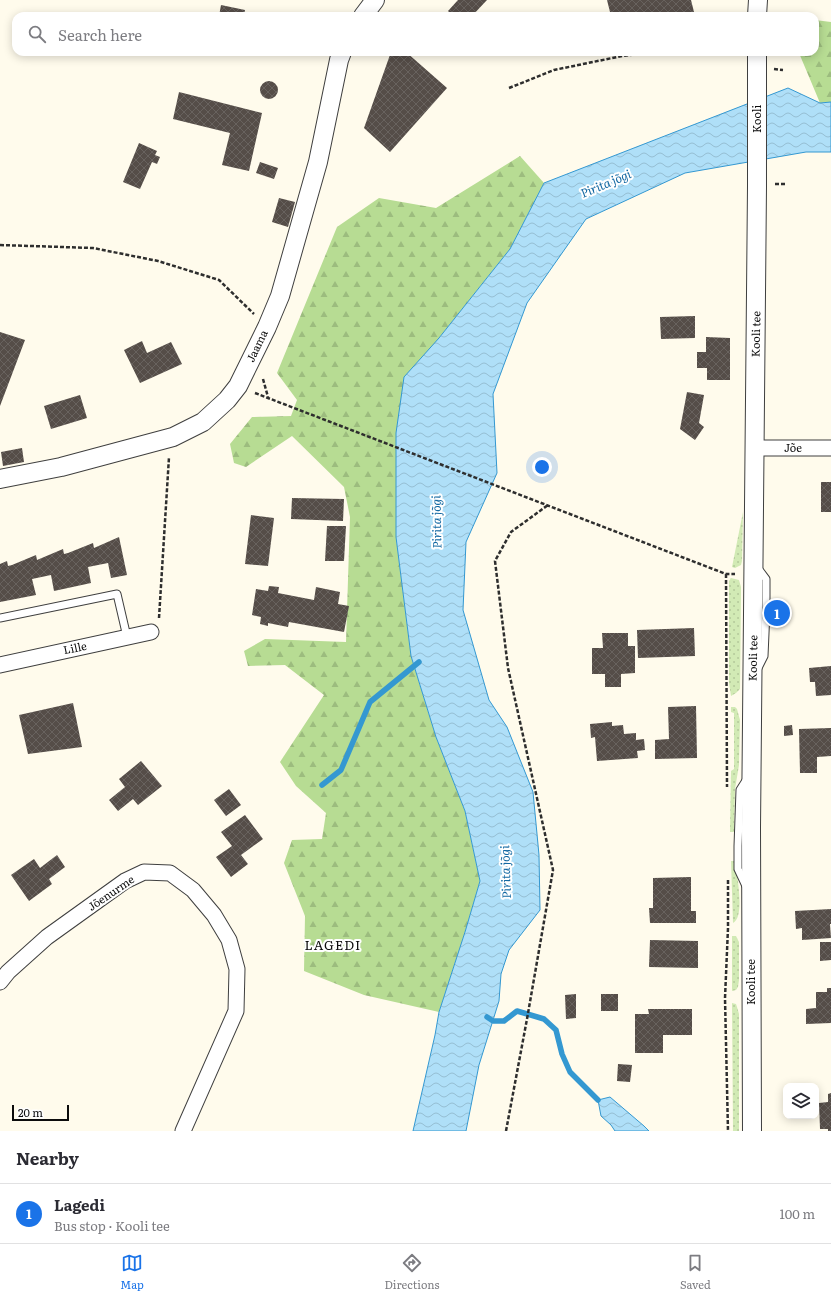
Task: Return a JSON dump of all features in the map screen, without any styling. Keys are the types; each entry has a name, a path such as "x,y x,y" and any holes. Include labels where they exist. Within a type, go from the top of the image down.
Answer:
{"street":[{"path":"366,12 375,0"},
{"path":"758,0 758,12"},
{"name":"Jaama","path":"0,479 61,467 173,438 203,422 227,400 238,386 267,327 280,296 318,162 340,56"},
{"name":"Kooli","path":"757,60 764,185"},
{"name":"Kooli tee","path":"752,1131 751,898 754,448 764,185"},
{"name":"Jõe","path":"754,448 831,448"},
{"name":"Lille","path":"0,665 151,632"},
{"name":"Jõenurme","path":"0,982 8,972 47,937 125,881 144,872 170,874 193,890 214,915 229,940 237,969 236,1011 183,1131"}],"lane":[{"path":"0,618 117,594 127,637"}],"path":[{"path":"509,88 554,70 622,56"},
{"path":"764,185 785,184"},
{"path":"0,245 93,248 158,260 219,280 267,327"},
{"path":"238,386 726,574 754,569"},
{"path":"151,632 159,622 169,455"},
{"path":"506,1131 553,870 508,668 495,561 511,532 548,505"}],"green space":[{"path":"819,20 831,22 831,102 820,103 800,56 819,56"},
{"path":"520,156 544,183 510,249 439,338 396,433 396,537 411,656 436,737 465,811 480,881 439,1012 364,995 304,971 305,916 284,863 292,840 322,839 326,813 296,786 280,762 324,695 285,665 248,666 244,651 265,639 346,642 350,517 344,487 292,436 246,467 234,463 230,444 252,417 291,416 297,400 277,373 337,227 379,198 436,208"},
{"path":"743,512 742,561 741,565 735,568 732,567"},
{"path":"731,578 739,580 741,593 740,689 731,696 729,683 729,581"},
{"path":"731,707 735,707 737,709 740,720 739,765 735,789 734,832 730,832 731,771 734,769 734,713 731,712"},
{"path":"731,861 735,861 736,865 739,897 739,913 737,919 733,923"},
{"path":"732,936 736,936 739,942 739,980 738,987 736,990 732,991"},
{"path":"732,1003 736,1004 739,1014 739,1131 733,1131"}],"water":[{"name":"Pirita jõgi","path":"788,88 820,103 831,102 831,152 806,152 685,173 586,219 527,303 493,394 497,473 466,542 463,610 489,700 507,727 533,792 539,855 540,910 509,950 501,974 499,1001 479,1065 466,1131 413,1131 439,1012 480,881 465,811 436,737 411,656 396,537 396,433 404,377 439,338 510,249 544,183"},
{"path":"610,1097 649,1131 615,1131 601,1116 598,1100"}],"building":[{"path":"458,0 487,0 476,12 448,11"},
{"path":"607,0 691,0 694,12 610,12"},
{"path":"221,5 245,10 245,12 220,12"},
{"path":"390,56 411,56 447,88 390,152 364,128"},
{"path":"269,81 275,84 278,90 275,96 269,99 263,96 260,90 263,84"},
{"path":"179,92 262,113 249,171 222,165 230,133 173,119"},
{"path":"139,143 157,151 155,155 160,157 157,164 152,162 140,189 123,182"},
{"path":"260,162 278,168 274,179 256,173"},
{"path":"279,198 295,202 288,227 272,222"},
{"path":"695,316 695,338 661,339 660,317"},
{"path":"0,332 25,340 0,406"},
{"path":"706,337 730,338 730,380 707,380 707,368 697,368 697,352 706,352"},
{"path":"142,341 147,353 171,342 182,364 140,383 124,350"},
{"path":"687,392 704,395 699,423 704,427 695,440 680,429"},
{"path":"80,395 87,418 51,429 44,406"},
{"path":"22,448 24,462 3,466 1,452"},
{"path":"821,482 831,482 831,512 821,512"},
{"path":"292,498 344,499 343,521 291,519"},
{"path":"251,515 274,518 268,566 245,564"},
{"path":"327,526 346,526 344,561 325,561"},
{"path":"119,537 127,575 111,578 108,563 88,567 91,583 54,591 51,575 32,579 36,595 0,602 0,564 7,561 8,566 12,565 36,555 37,560 63,549 64,554 93,543 94,548"},
{"path":"269,586 279,587 278,593 314,600 316,587 340,592 338,604 349,606 344,632 289,622 288,627 268,623 268,626 260,624 261,617 252,615 256,589 268,591"},
{"path":"775,607 780,608 780,619 775,619"},
{"path":"694,628 695,656 638,658 637,630"},
{"path":"602,633 628,633 628,646 635,646 635,673 621,674 621,687 605,687 605,674 592,674 592,648 603,648"},
{"path":"831,666 831,695 816,696 815,682 810,682 809,668"},
{"path":"73,703 82,747 28,754 19,715"},
{"path":"696,706 697,758 655,759 655,740 669,739 668,707"},
{"path":"612,722 612,726 623,725 624,734 636,733 636,740 644,739 645,750 637,751 638,758 597,761 595,737 591,738 590,724"},
{"path":"792,725 793,735 784,736 784,726"},
{"path":"831,728 831,756 817,757 817,773 800,773 799,729"},
{"path":"141,761 162,786 138,805 133,799 118,811 109,800 125,787 119,779"},
{"path":"229,789 241,805 226,816 214,800"},
{"path":"245,815 263,839 241,855 248,864 231,877 216,857 232,846 221,832"},
{"path":"57,855 65,867 49,879 52,884 29,901 11,875 34,859 40,868"},
{"path":"691,877 691,911 696,911 696,923 650,923 649,908 653,908 653,878"},
{"path":"831,909 831,938 802,940 802,928 796,929 795,911"},
{"path":"650,940 698,941 698,968 649,967"},
{"path":"820,942 831,942 831,960 820,961"},
{"path":"827,988 831,988 831,1023 806,1024 806,1009 816,1008 816,992 827,992"},
{"path":"576,994 576,1018 566,1019 565,995"},
{"path":"601,994 618,994 618,1011 601,1011"},
{"path":"648,1009 692,1009 692,1035 663,1035 663,1053 635,1053 635,1014 649,1014"},
{"path":"618,1064 632,1065 630,1082 617,1081"},
{"path":"831,1093 831,1131 828,1131 828,1129 820,1129 819,1103 828,1102 828,1094"}],"waterway":[{"path":"322,785 341,770 370,702 419,662"},
{"path":"487,1017 493,1021 504,1021 517,1011 544,1019 556,1030 562,1054 570,1072 598,1100"}],"place":[{"name":"Lagedi","path":"777,613"}],"district":[{"name":"LAGEDI","path":"333,945"}]}
